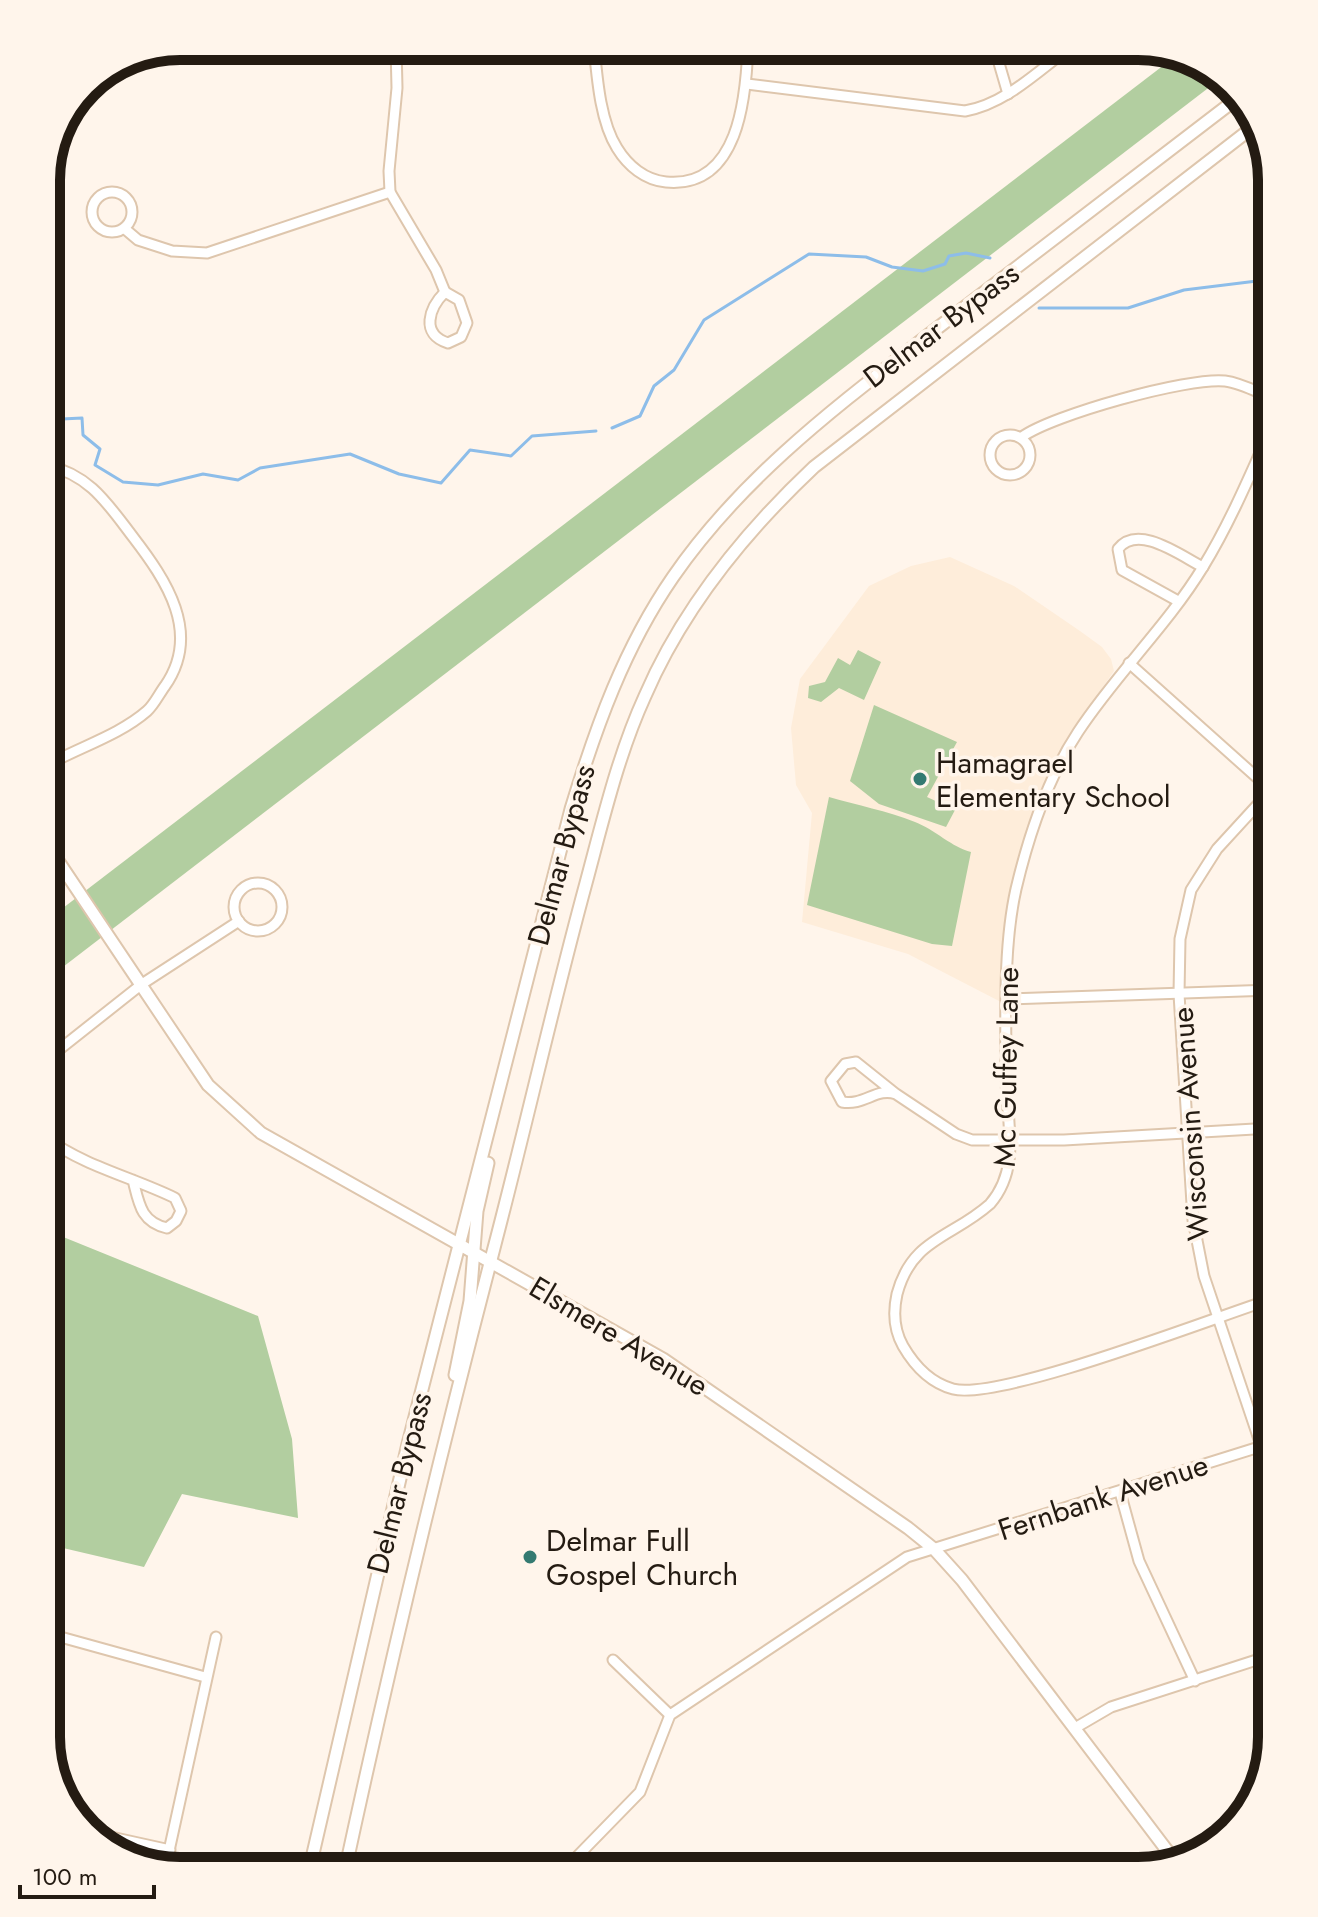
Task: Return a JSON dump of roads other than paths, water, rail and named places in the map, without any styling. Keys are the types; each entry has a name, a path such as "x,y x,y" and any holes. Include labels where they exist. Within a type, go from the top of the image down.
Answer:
{"main road":[{"name":"Delmar Bypass","path":"312,1857 352,1676 571,809 600,718 655,605 698,543 754,479 816,423 1230,104"},
{"name":"Delmar Bypass","path":"348,1857 403,1603 446,1431 608,800 645,695 682,625 764,516 814,467 1248,131"},
{"name":"Elsmere Avenue","path":"60,864 208,1085 261,1133 663,1359 779,1437 934,1549 1169,1853"},
{"path":"446,1431 470,1301 477,1211 508,1059"}],"street":[{"path":"396,60 390,192 436,270 445,292 459,300 467,323 461,337 448,343 435,336 429,324 432,308 445,292"},
{"path":"595,60 616,146 636,170 661,182 692,179 718,163 737,128 747,84 748,60"},
{"path":"998,60 1008,94"},
{"path":"747,84 965,111 980,108 1008,94 1053,60"},
{"path":"110,191 124,196 132,208 125,229 109,232 99,226 92,209 98,197 110,191"},
{"path":"125,229 138,240 163,248 207,253 390,192"},
{"path":"1022,437 1029,446 1029,463 1014,476 999,473 993,467 990,451 1001,438 1022,437 1047,422 1178,386 1226,381 1258,393"},
{"name":"Mc Guffey Lane","path":"1258,455 1203,567 1077,733 1036,818 1016,892 1009,935 1006,1079 1011,1142 1008,1169 999,1194 980,1213 925,1246 906,1269 894,1307 896,1326 909,1357 922,1371 952,1389 984,1389 1078,1364 1258,1304"},
{"path":"60,468 70,471 99,493 165,579 178,609 180,641 173,675 148,710 61,758"},
{"path":"1178,601 1122,570 1118,549 1129,539 1142,538 1203,567"},
{"path":"1129,663 1258,778"},
{"name":"Wisconsin Avenue","path":"1258,805 1217,849 1191,890 1180,939 1179,994 1193,1220 1204,1276 1258,1421"},
{"path":"253,883 275,890 282,904 274,925 252,929 239,921 234,906 240,891 253,883"},
{"path":"60,1049 142,984 239,921"},
{"path":"1008,999 1258,991"},
{"path":"896,1094 882,1093 856,1105 842,1102 831,1081 845,1064 856,1062 896,1094 956,1134 972,1140 1011,1142 1258,1128"},
{"path":"60,1147 88,1164 133,1180 175,1198 181,1211 176,1221 167,1228 151,1225 144,1216 133,1180"},
{"name":"Fernbank Avenue","path":"670,1715 889,1568 915,1554 1258,1448"},
{"path":"1120,1492 1139,1561 1195,1681"},
{"path":"60,1637 205,1677"},
{"path":"168,1856 216,1637"},
{"path":"577,1857 640,1792 670,1715 613,1660"},
{"path":"1075,1728 1111,1707 1258,1660"},
{"path":"116,1838 170,1850"}],"waterway":[{"path":"612,428 640,416 654,386 674,370 704,320 809,254 866,257 892,267 923,271 945,264 949,256 966,253 990,258"},
{"path":"1039,308 1128,308 1184,290 1258,281"},
{"path":"60,418 82,418 83,435 100,449 95,465 123,482 158,485 203,474 238,480 260,468 350,454 399,474 441,483 470,450 511,456 532,436 596,431"}],"place":[{"name":"Hamagrael Elementary School","path":"920,779"},
{"name":"Delmar Full Gospel Church","path":"530,1557"}]}
